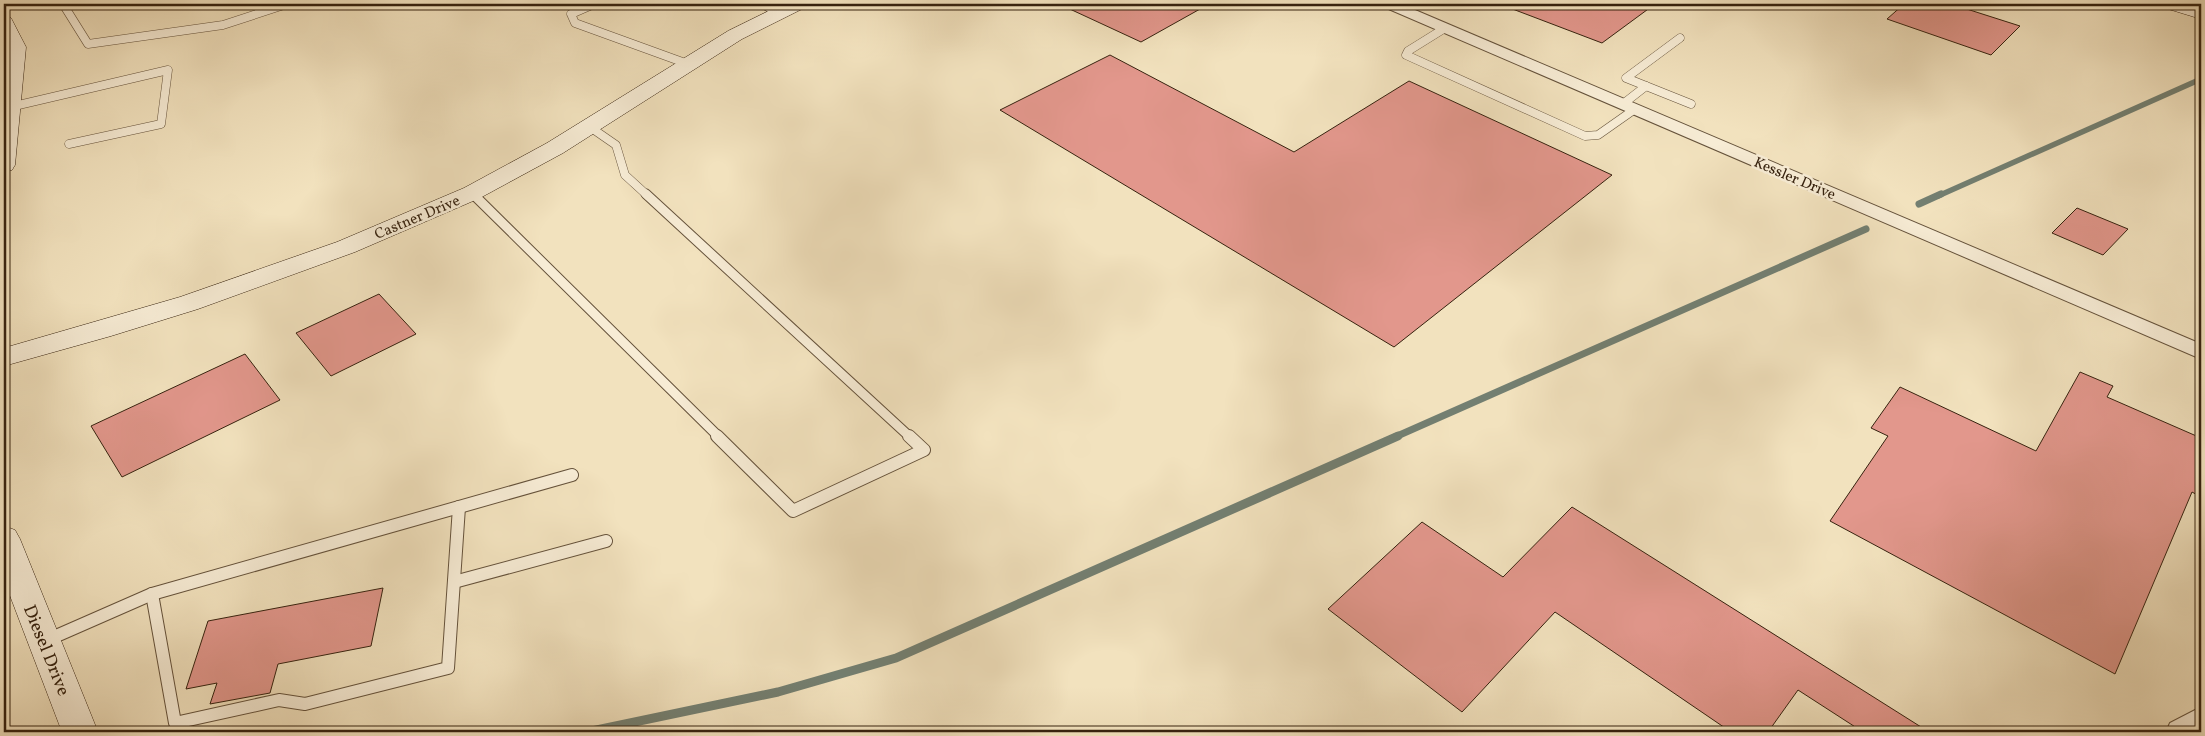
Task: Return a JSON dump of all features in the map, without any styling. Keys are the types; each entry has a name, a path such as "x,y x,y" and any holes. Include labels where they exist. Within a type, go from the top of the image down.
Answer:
{"street":[{"name":"Kessler Drive","path":"1389,4 2201,352"},
{"path":"2172,4 2201,13"},
{"name":"Castner Drive","path":"4,357 102,330 189,303 346,247 472,193 590,127 779,7"},
{"path":"4,22 16,47 4,165"},
{"name":"Diesel Drive","path":"4,540 80,732"},
{"path":"2180,732 2201,719"}],"lane":[{"path":"63,4 88,44 222,24 287,4"},
{"path":"594,4 571,14 575,22 688,64"},
{"path":"1445,28 1408,50 1406,55 1586,136 1598,135 1629,107 1646,86"},
{"path":"1680,38 1626,78 1691,104"},
{"path":"10,107 168,70 161,124 69,144"},
{"path":"472,193 793,511 924,450 625,175 616,145 590,127"},
{"path":"44,641 152,594 572,475"},
{"path":"152,594 175,723 279,700 305,704 448,668 460,507"},
{"path":"454,582 606,541"}],"building":[{"path":"1059,4 1209,4 1141,42"},
{"path":"1503,4 1655,4 1602,43"},
{"path":"1904,4 1951,4 2020,26 1991,55 1887,19"},
{"path":"1110,55 1294,152 1409,81 1612,175 1394,347 1000,110"},
{"path":"2077,208 2128,229 2103,255 2052,233"},
{"path":"379,294 416,334 331,376 296,333"},
{"path":"245,354 280,400 122,477 91,426"},
{"path":"2080,372 2113,386 2107,397 2201,438 2201,497 2192,492 2115,674 1830,521 1888,436 1871,428 1900,387 2036,451"},
{"path":"1572,507 1929,732 1863,732 1798,690 1768,732 1731,732 1555,612 1462,712 1328,609 1422,522 1503,577"},
{"path":"383,588 371,646 278,664 270,693 210,704 217,683 186,689 208,621"}],"waterway":[{"path":"1938,196 2201,79"},
{"path":"1919,204 1941,194"},
{"path":"1395,437 1866,229"},
{"path":"587,732 778,692 896,658 1398,436"}]}
